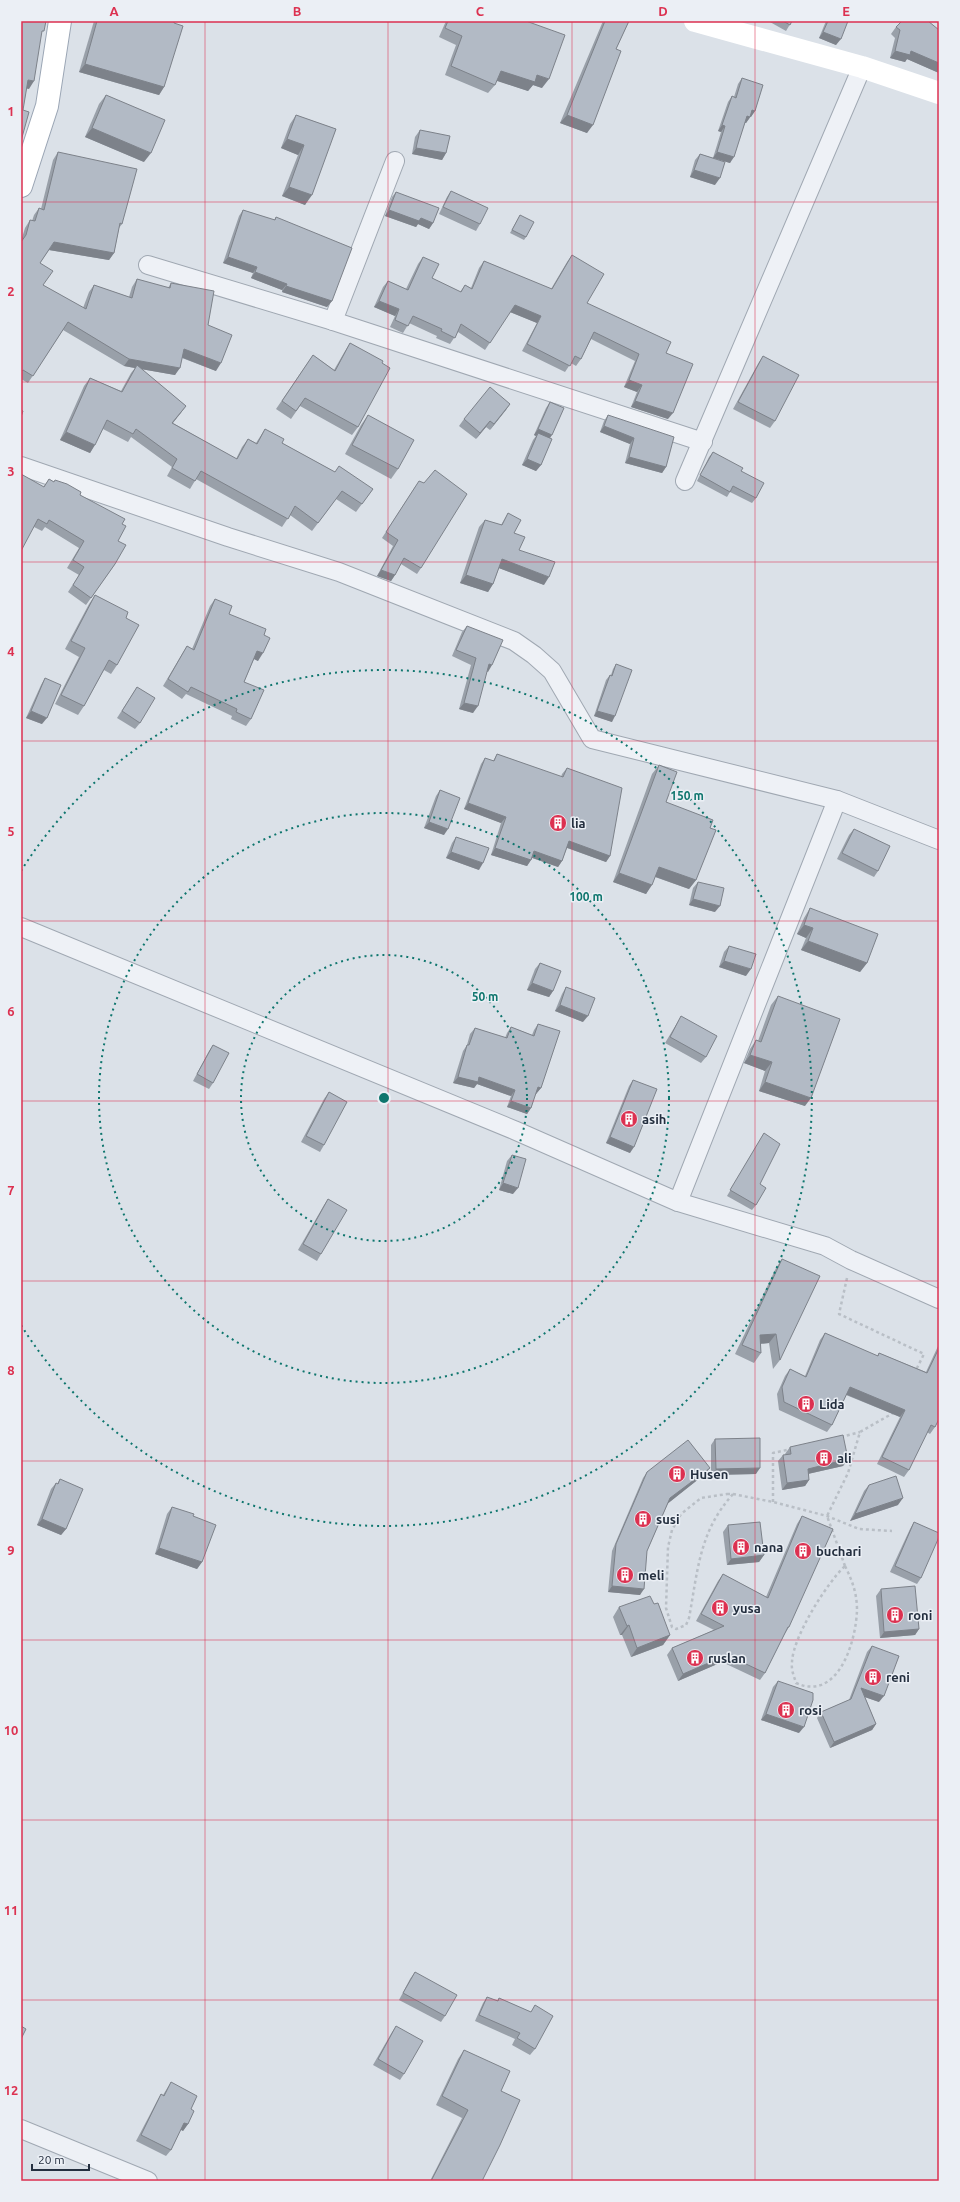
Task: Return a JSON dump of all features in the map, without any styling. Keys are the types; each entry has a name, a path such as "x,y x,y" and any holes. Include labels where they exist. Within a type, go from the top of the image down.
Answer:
{"street":[{"path":"21,186 47,106 60,21"},
{"path":"695,21 862,67 939,94"},
{"path":"684,481 703,442 862,67"},
{"path":"334,321 395,161"},
{"path":"148,265 334,321 703,442"},
{"path":"21,466 228,537 339,572 514,641 552,671 592,739 837,800 939,840"},
{"path":"678,1202 837,800"},
{"path":"21,927 514,1130 678,1202 825,1246 851,1260 939,1299"},
{"path":"21,2129 148,2181"}],"path":[{"path":"851,1260 839,1314 924,1354 914,1374"},
{"path":"838,1438 860,1432 893,1414 897,1408"},
{"path":"845,1566 837,1574 806,1621 792,1661 792,1674 796,1683 805,1687 818,1687 834,1679 846,1659 854,1630 857,1610 854,1583 845,1566 827,1516 848,1473 860,1432"},
{"path":"773,1502 773,1453 795,1448"},
{"path":"733,1494 722,1507 707,1531 689,1618 686,1625 676,1629 672,1627 666,1608 668,1547 672,1530 681,1514 701,1498 733,1494 773,1502 827,1516 859,1529 892,1531"}],"building":[{"path":"21,21 46,21 44,31 42,31 34,81 28,80 23,110 29,112 21,141"},
{"path":"97,21 174,21 174,23 183,26 164,87 85,64"},
{"path":"448,21 526,21 565,35 549,79 537,75 535,82 501,71 495,85 451,66 462,36 445,28"},
{"path":"605,21 629,21 616,49 621,51 593,125 567,115"},
{"path":"783,21 792,21 790,25"},
{"path":"828,21 848,21 841,39 823,32"},
{"path":"902,21 928,21 939,30 939,63 911,51 910,55 895,51 900,30 896,27"},
{"path":"742,78 763,85 755,111 752,110 750,117 747,116 734,157 717,152 725,126 722,125 732,96 736,98"},
{"path":"106,95 165,120 151,153 92,128"},
{"path":"296,115 336,129 312,195 289,187 304,145 287,139"},
{"path":"420,130 450,136 446,153 416,148"},
{"path":"58,152 137,169 122,224 120,223 114,253 54,242 40,263 53,271 43,285 86,309 94,285 132,298 137,279 170,288 171,283 214,291 208,325 232,335 221,363 184,349 180,368 129,359 68,322 33,376 23,370 21,372 21,242 26,235 30,220 35,221 39,208 44,210"},
{"path":"700,154 725,162 720,178 694,170"},
{"path":"451,191 488,208 480,224 443,207"},
{"path":"396,192 439,208 433,223 421,218 419,221 389,210"},
{"path":"243,210 275,220 276,217 352,248 332,301 286,286 287,284 255,272 257,267 228,257"},
{"path":"520,215 534,222 526,237 512,230"},
{"path":"572,255 604,274 587,303 671,342 666,353 693,364 673,413 635,401 642,385 629,380 639,354 594,332 581,359 575,356 570,366 527,344 541,316 515,305 490,343 461,324 455,338 441,331 442,329 413,316 408,326 395,320 399,309 379,301 388,281 408,290 423,257 439,264 432,278 461,292 465,285 472,289 484,261 552,289"},
{"path":"350,343 383,361 382,363 390,368 358,427 305,398 296,411 282,401 313,355 335,371"},
{"path":"763,356 799,375 775,421 738,402"},
{"path":"137,365 186,406 172,423 237,459 248,439 257,444 265,429 284,439 282,443 335,472 339,466 373,489 362,504 342,491 318,523 295,506 288,519 201,471 195,481 172,468 177,459 136,429 133,434 107,420 95,445 66,432 90,378 122,392"},
{"path":"490,387 510,404 494,424 490,421 480,433 464,419"},
{"path":"550,402 564,408 552,435 538,429"},
{"path":"368,415 414,440 398,469 352,445"},
{"path":"608,415 674,437 666,467 629,457 634,438 604,426"},
{"path":"538,433 552,439 541,465 527,459"},
{"path":"713,452 743,468 741,471 764,483 756,498 733,486 730,492 700,475"},
{"path":"435,470 467,494 421,568 404,558 395,575 381,570 398,540 386,532 419,481 424,483"},
{"path":"21,474 44,487 49,479 54,482 55,480 67,484 81,492 80,495 125,519 122,524 126,526 118,541 126,545 115,564 91,598 73,585 84,567 73,560 84,541 49,520 47,524 38,519 21,551"},
{"path":"508,513 521,520 514,533 525,537 519,550 555,562 549,577 502,559 493,584 466,575 485,520 502,525"},
{"path":"95,595 128,612 126,618 139,625 117,665 109,660 84,706 61,695 85,648 71,641"},
{"path":"215,599 232,606 229,614 266,629 264,635 270,638 263,653 257,651 244,682 264,690 251,719 236,712 237,709 191,687 188,692 168,679 187,646 194,650"},
{"path":"467,626 503,640 492,665 489,664 478,706 464,703 476,658 456,650"},
{"path":"616,664 632,670 615,716 597,711 610,675 612,676"},
{"path":"45,678 61,685 47,718 31,711"},
{"path":"137,687 155,698 140,723 122,711"},
{"path":"497,754 563,777 567,768 622,788 610,856 569,841 562,861 534,851 531,860 495,848 506,817 468,803 485,758 494,761"},
{"path":"659,765 677,772 666,802 713,820 710,828 716,830 696,880 659,867 652,885 619,873"},
{"path":"440,790 460,798 448,829 429,822"},
{"path":"854,829 890,846 878,871 842,853"},
{"path":"456,837 489,848 483,863 451,852"},
{"path":"698,882 724,888 720,906 693,899"},
{"path":"810,908 878,934 867,963 808,941 813,928 804,925"},
{"path":"729,946 756,954 751,969 724,961"},
{"path":"540,963 561,971 553,991 532,983"},
{"path":"566,987 595,998 588,1016 560,1005"},
{"path":"778,996 840,1019 811,1098 765,1082 772,1062 750,1055 756,1040 761,1042"},
{"path":"681,1016 717,1036 706,1057 670,1037"},
{"path":"538,1024 560,1031 541,1088 538,1087 531,1108 511,1101 515,1090 479,1077 478,1082 458,1077 467,1045 469,1045 475,1028 507,1038 511,1027 534,1036"},
{"path":"213,1045 229,1053 213,1083 197,1074"},
{"name":"asih","path":"633,1080 657,1089 634,1147 610,1137"},
{"path":"329,1092 347,1102 324,1145 306,1136"},
{"path":"764,1133 780,1144 760,1184 766,1188 756,1205 730,1190"},
{"path":"512,1155 526,1159 518,1188 503,1183"},
{"path":"328,1199 347,1210 321,1254 303,1244"},
{"path":"782,1259 820,1276 780,1360 776,1334 760,1335 761,1353 742,1345"},
{"path":"825,1333 878,1356 879,1353 927,1373 939,1348 939,1419 935,1427 931,1425 909,1470 882,1457 905,1410 850,1387 832,1425 784,1402 782,1387 790,1369 806,1377"},
{"path":"843,1435 848,1459 808,1469 809,1480 787,1483 783,1455 791,1454 790,1447"},
{"path":"760,1438 760,1468 716,1469 715,1439"},
{"path":"688,1440 710,1468 670,1498 647,1551 644,1589 612,1586 616,1544 647,1472"},
{"path":"896,1476 903,1498 855,1514 869,1485"},
{"path":"60,1479 83,1489 66,1529 42,1519 56,1483 58,1484"},
{"path":"172,1507 194,1514 193,1516 216,1525 202,1562 159,1548"},
{"path":"802,1516 833,1529 789,1627 765,1673 727,1655 683,1674 672,1648 724,1626 701,1614 723,1574 768,1598"},
{"name":"nana","path":"760,1522 764,1555 731,1559 728,1525"},
{"path":"914,1522 939,1533 939,1537 921,1578 895,1566"},
{"name":"roni","path":"915,1586 919,1629 884,1632 881,1589"},
{"path":"650,1596 654,1604 658,1603 670,1635 637,1648 629,1625 627,1626 619,1607"},
{"path":"872,1646 899,1656 884,1696 861,1688 876,1724 834,1742 821,1712 851,1699"},
{"name":"rosi","path":"778,1681 813,1693 813,1700 804,1727 766,1714"},
{"path":"415,1972 457,1995 445,2016 403,1993"},
{"path":"487,1997 498,2001 499,1998 531,2012 535,2005 553,2016 535,2049 517,2038 520,2033 479,2015"},
{"path":"21,2026 26,2029 21,2039"},
{"path":"396,2026 423,2041 404,2074 378,2059"},
{"path":"464,2050 510,2071 501,2091 520,2100 482,2181 431,2181 468,2110 442,2096"},
{"path":"171,2082 197,2096 191,2109 194,2111 188,2124 184,2123 171,2150 141,2135 161,2094 164,2096"}],"place":[{"name":"lia","path":"558,823"},
{"name":"asih","path":"629,1119"},
{"name":"Lida","path":"806,1404"},
{"name":"ali","path":"824,1458"},
{"name":"Husen","path":"677,1474"},
{"name":"susi","path":"643,1519"},
{"name":"nana","path":"741,1547"},
{"name":"buchari","path":"803,1551"},
{"name":"meli","path":"625,1575"},
{"name":"yusa","path":"720,1608"},
{"name":"roni","path":"895,1615"},
{"name":"ruslan","path":"695,1658"},
{"name":"reni","path":"873,1677"},
{"name":"rosi","path":"786,1710"}]}
